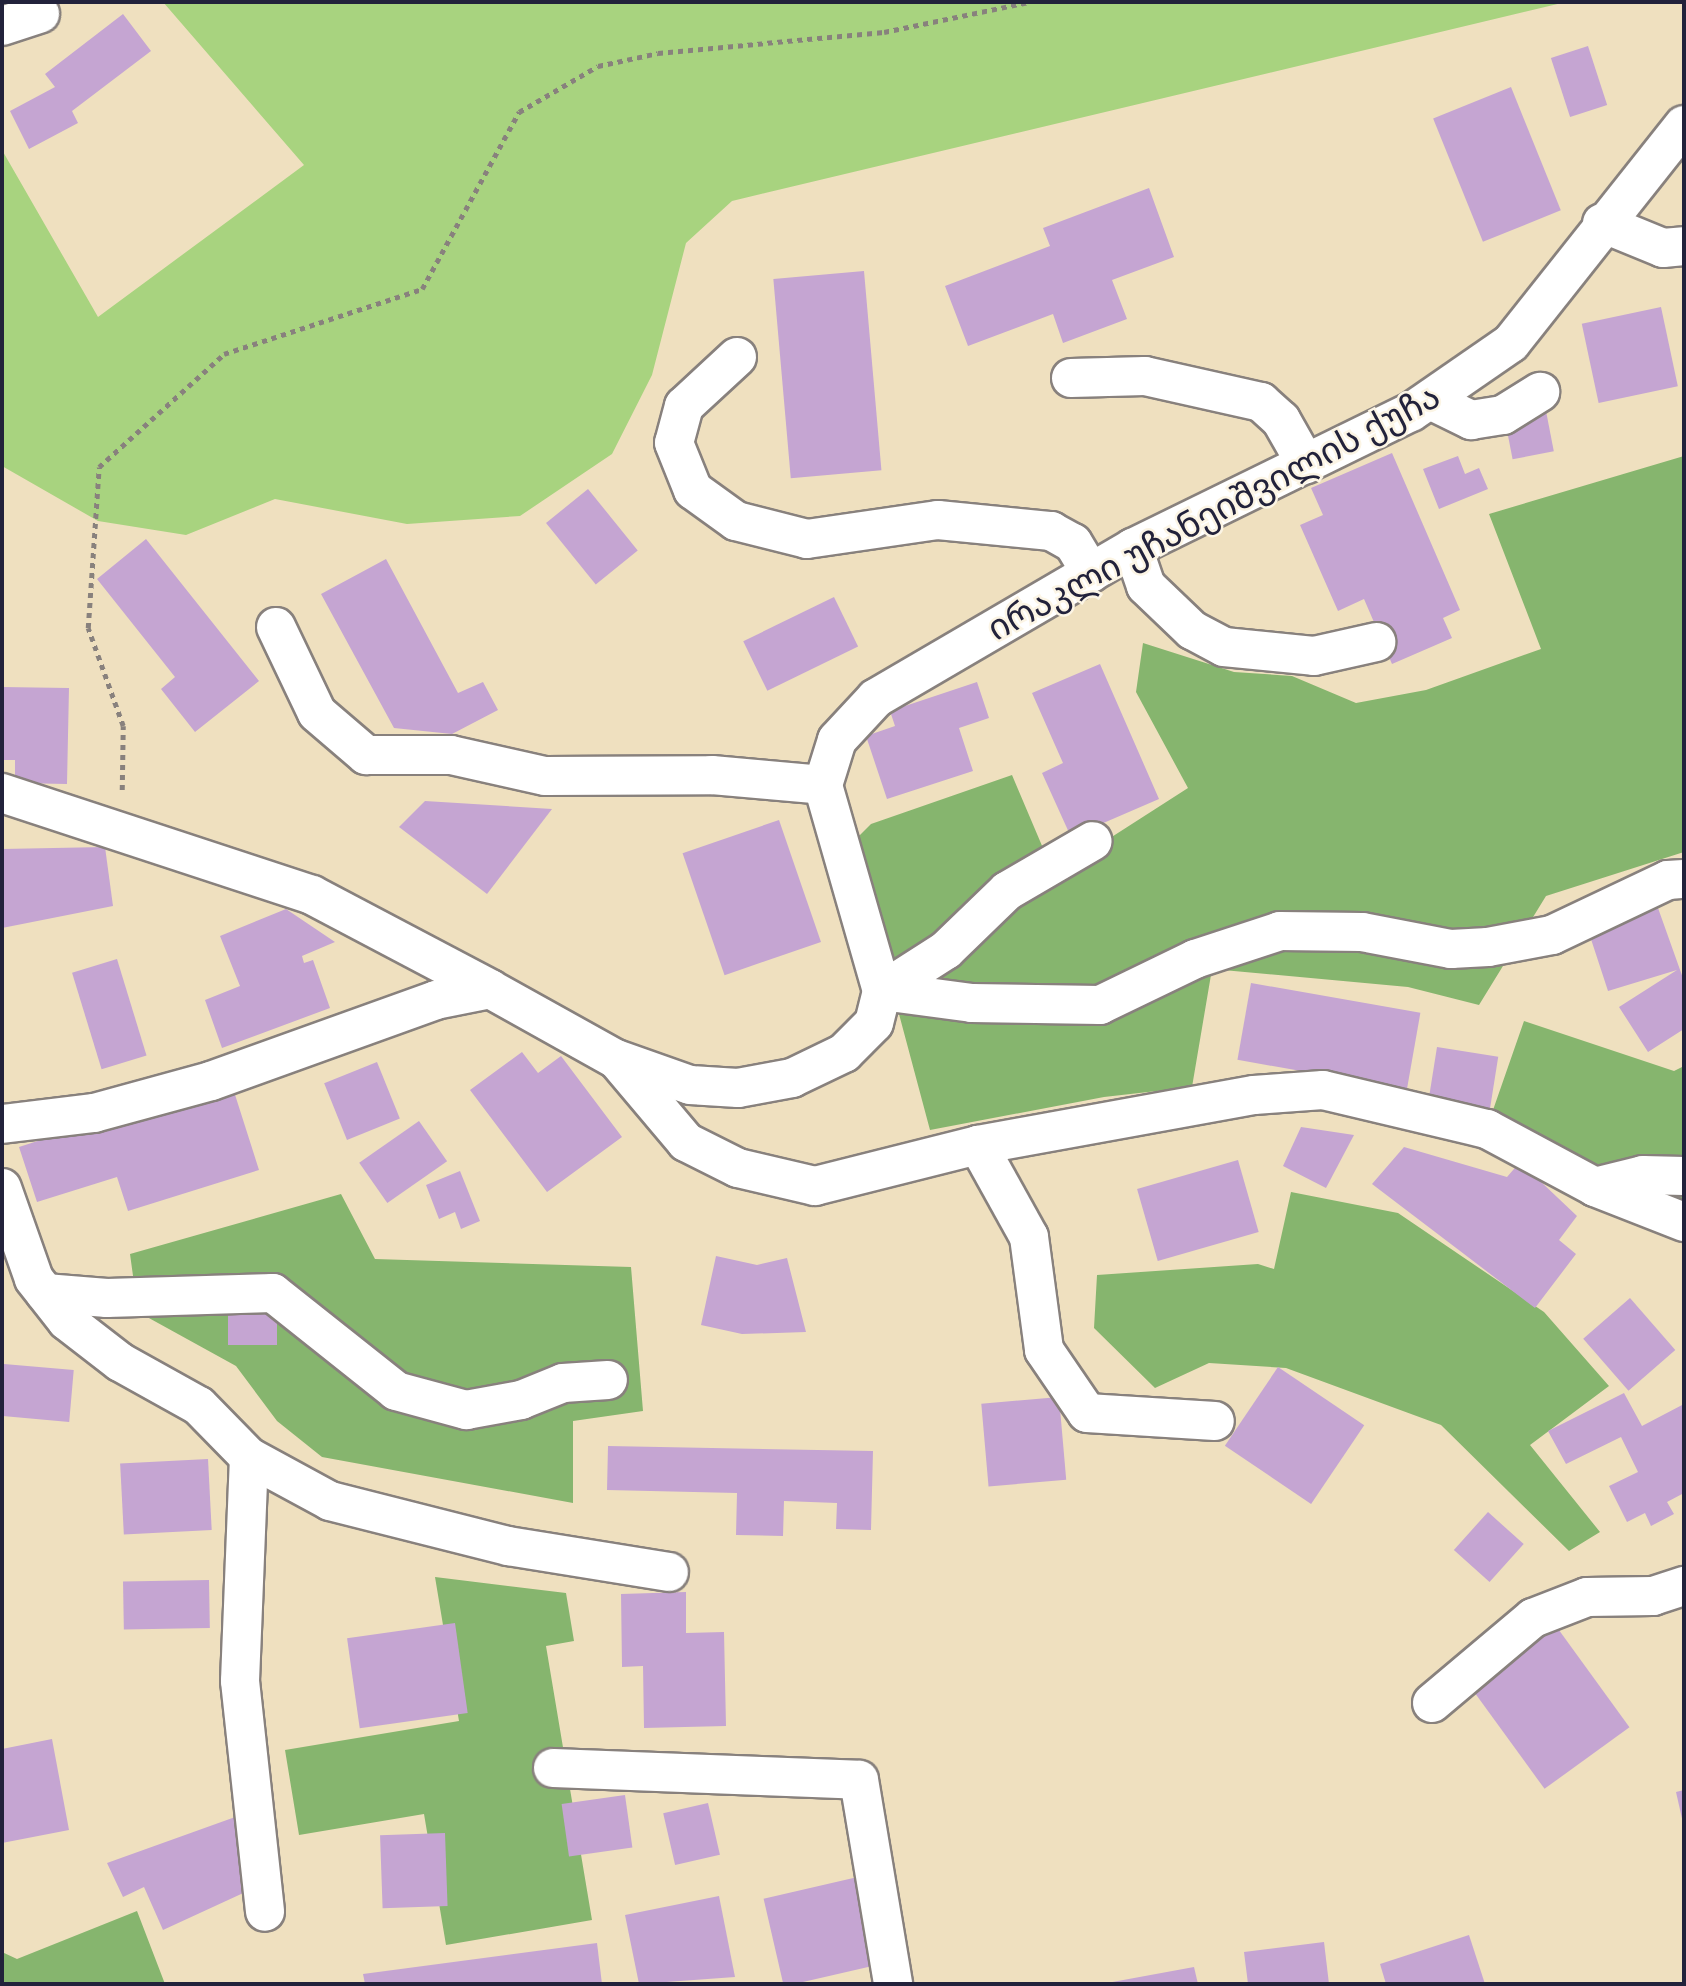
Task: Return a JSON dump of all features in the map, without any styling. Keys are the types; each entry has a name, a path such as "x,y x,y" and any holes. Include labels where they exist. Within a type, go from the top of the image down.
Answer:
{"street":[{"path":"2,26 40,14"},
{"name":"ირაკლი უჩანეიშვილის ქუჩა","path":"823,785 837,740 876,698 1133,548 1430,400 1511,343 1602,223 1684,125"},
{"path":"1602,223 1663,248 1684,246"},
{"path":"737,357 684,405 674,443 693,490 736,521 807,539 937,520 1051,531 1073,542 1091,572"},
{"path":"1071,379 1145,376 1261,402 1282,420 1306,464"},
{"path":"1430,400 1471,420 1503,415 1540,392"},
{"path":"1133,548 1146,586 1192,630 1224,648 1314,656 1376,642"},
{"path":"2,793 312,895 617,1059 690,1085 738,1088 792,1077 844,1053 874,1023 882,991 823,785 712,775 545,776 451,755 366,755 317,713 276,627"},
{"path":"882,991 946,950 1007,891 1093,841"},
{"path":"882,991 972,1003 1100,1006 1195,959 1280,931 1363,932 1451,949 1488,947 1552,935 1668,880 1684,879"},
{"path":"2,1124 94,1113 211,1082 436,1000 490,989"},
{"path":"617,1059 686,1142 763,1174 815,1186 978,1145 1254,1095 1323,1090 1487,1129 1595,1187 1684,1222"},
{"path":"978,1145 1029,1237 1044,1350 1087,1413 1215,1421"},
{"path":"1595,1187 1643,1175 1684,1176"},
{"path":"2,1188 45,1293 67,1321 120,1362 199,1406 249,1457 330,1501 508,1546 669,1572"},
{"path":"45,1293 107,1298 273,1293 396,1391 466,1410 521,1400 563,1383 608,1380"},
{"path":"249,1457 240,1681 265,1912"},
{"path":"1432,1703 1534,1618 1587,1597 1653,1595 1684,1586"},
{"path":"554,1768 859,1780 893,1984"}],"path":[{"path":"121,830 123,726 88,628 99,467 224,354 284,329 367,311 422,289 519,112 553,87 598,66 658,53 884,32 1029,2"}],"green space":[{"path":"163,2 1566,2 732,201 686,243 652,375 612,454 520,516 407,524 275,499 186,535 98,521 2,466 2,150 98,317 304,165"},
{"path":"1684,456 1684,852 1546,896 1479,1005 1408,987 1212,969 1192,1087 1104,1097 930,1130 853,842 871,824 1012,775 1054,874 1188,788 1136,692 1143,643 1234,672 1292,676 1356,703 1426,690 1541,649 1489,514"},
{"path":"1524,1021 1674,1071 1684,1066 1684,1213 1589,1162 1485,1133"},
{"path":"1291,1192 1398,1213 1544,1312 1609,1386 1530,1445 1600,1532 1569,1551 1441,1425 1286,1368 1209,1363 1155,1388 1094,1328 1097,1275 1258,1264 1274,1269"},
{"path":"341,1194 375,1259 631,1267 643,1411 573,1421 573,1503 322,1457 277,1421 236,1366 138,1312 130,1254"},
{"path":"435,1577 566,1593 574,1641 546,1646 592,1920 446,1945 424,1814 299,1835 285,1750 459,1721"},
{"path":"137,1911 165,1984 2,1984 2,1952 17,1959"}],"building":[{"path":"123,14 151,51 72,111 78,123 29,149 10,111 55,87 45,74"},
{"path":"1588,46 1607,105 1570,117 1551,58"},
{"path":"1511,87 1561,210 1483,242 1433,118"},
{"path":"1149,188 1174,257 1112,280 1127,319 1063,343 1053,314 968,346 945,286 1050,246 1043,228"},
{"path":"864,271 881,470 791,478 773,279"},
{"path":"1661,307 1678,386 1599,403 1582,324"},
{"path":"1546,411 1554,451 1513,459 1505,419"},
{"path":"1392,453 1460,610 1443,618 1452,638 1392,664 1364,599 1338,611 1300,525 1323,515 1311,488"},
{"path":"1458,456 1465,474 1479,468 1488,489 1439,509 1423,469"},
{"path":"588,489 638,550 596,584 546,523"},
{"path":"146,539 259,681 195,732 161,689 175,677 97,579"},
{"path":"386,559 458,693 483,682 498,710 452,734 394,728 321,594"},
{"path":"834,597 858,646 767,691 743,641"},
{"path":"1100,664 1159,799 1071,837 1042,773 1063,763 1032,693"},
{"path":"977,682 989,718 959,728 973,771 887,799 866,736 895,726 890,711"},
{"path":"2,687 69,688 67,784 15,783 15,760 2,760"},
{"path":"425,801 552,809 487,894 399,827"},
{"path":"779,820 821,942 725,975 683,853"},
{"path":"105,847 113,906 2,928 2,849"},
{"path":"1658,908 1684,981 1684,1029 1648,1052 1619,1007 1677,970 1608,991 1588,930"},
{"path":"286,909 335,942 302,956 304,963 313,960 330,1008 222,1048 205,1000 240,986 220,936"},
{"path":"117,959 147,1056 102,1069 72,973"},
{"path":"1251,983 1420,1013 1407,1090 1237,1060"},
{"path":"1437,1047 1498,1057 1490,1111 1428,1101"},
{"path":"522,1052 538,1073 561,1056 622,1137 547,1192 470,1090"},
{"path":"377,1062 400,1119 347,1140 324,1083"},
{"path":"230,1079 259,1170 128,1211 117,1177 37,1202 19,1147"},
{"path":"419,1121 447,1161 387,1203 359,1163"},
{"path":"1301,1127 1354,1135 1326,1188 1283,1166"},
{"path":"1404,1147 1507,1177 1520,1162 1577,1216 1559,1240 1576,1254 1535,1308 1372,1184"},
{"path":"1238,1160 1259,1232 1158,1261 1137,1189"},
{"path":"460,1171 480,1221 461,1229 455,1212 439,1219 426,1185"},
{"path":"716,1256 757,1265 787,1258 806,1332 742,1334 701,1325"},
{"path":"1630,1298 1675,1350 1628,1391 1583,1339"},
{"path":"228,1313 277,1313 277,1345 228,1345"},
{"path":"4,1364 74,1370 69,1422 2,1416"},
{"path":"1278,1367 1364,1425 1311,1504 1225,1446"},
{"path":"1624,1393 1642,1426 1684,1404 1684,1493 1667,1502 1674,1514 1651,1526 1645,1513 1627,1522 1609,1486 1638,1472 1621,1437 1566,1464 1548,1431"},
{"path":"1059,1397 1066,1480 989,1486 981,1404"},
{"path":"608,1446 873,1451 871,1530 836,1529 837,1503 784,1501 783,1536 736,1535 737,1493 607,1490"},
{"path":"208,1459 212,1530 124,1535 120,1464"},
{"path":"1488,1512 1524,1544 1490,1582 1454,1550"},
{"path":"209,1580 210,1628 124,1629 123,1582"},
{"path":"686,1592 686,1633 724,1632 726,1726 644,1728 643,1666 622,1667 621,1594"},
{"path":"455,1623 468,1713 360,1728 347,1638"},
{"path":"1556,1626 1629,1727 1545,1789 1471,1688"},
{"path":"52,1739 69,1830 2,1843 2,1749"},
{"path":"1684,1790 1684,1822 1683,1823 1676,1792"},
{"path":"625,1795 632,1847 569,1856 562,1804"},
{"path":"708,1803 720,1855 675,1865 663,1813"},
{"path":"238,1816 252,1889 163,1930 144,1887 123,1897 107,1863"},
{"path":"445,1833 448,1906 383,1908 380,1835"},
{"path":"862,1876 882,1964 794,1984 783,1984 764,1899"},
{"path":"719,1896 735,1977 639,1984 625,1915"},
{"path":"1469,1935 1485,1984 1386,1984 1380,1964"},
{"path":"1324,1942 1329,1984 1248,1984 1244,1952"},
{"path":"597,1943 602,1984 365,1984 363,1974"},
{"path":"1194,1967 1198,1984 1107,1983"}]}
